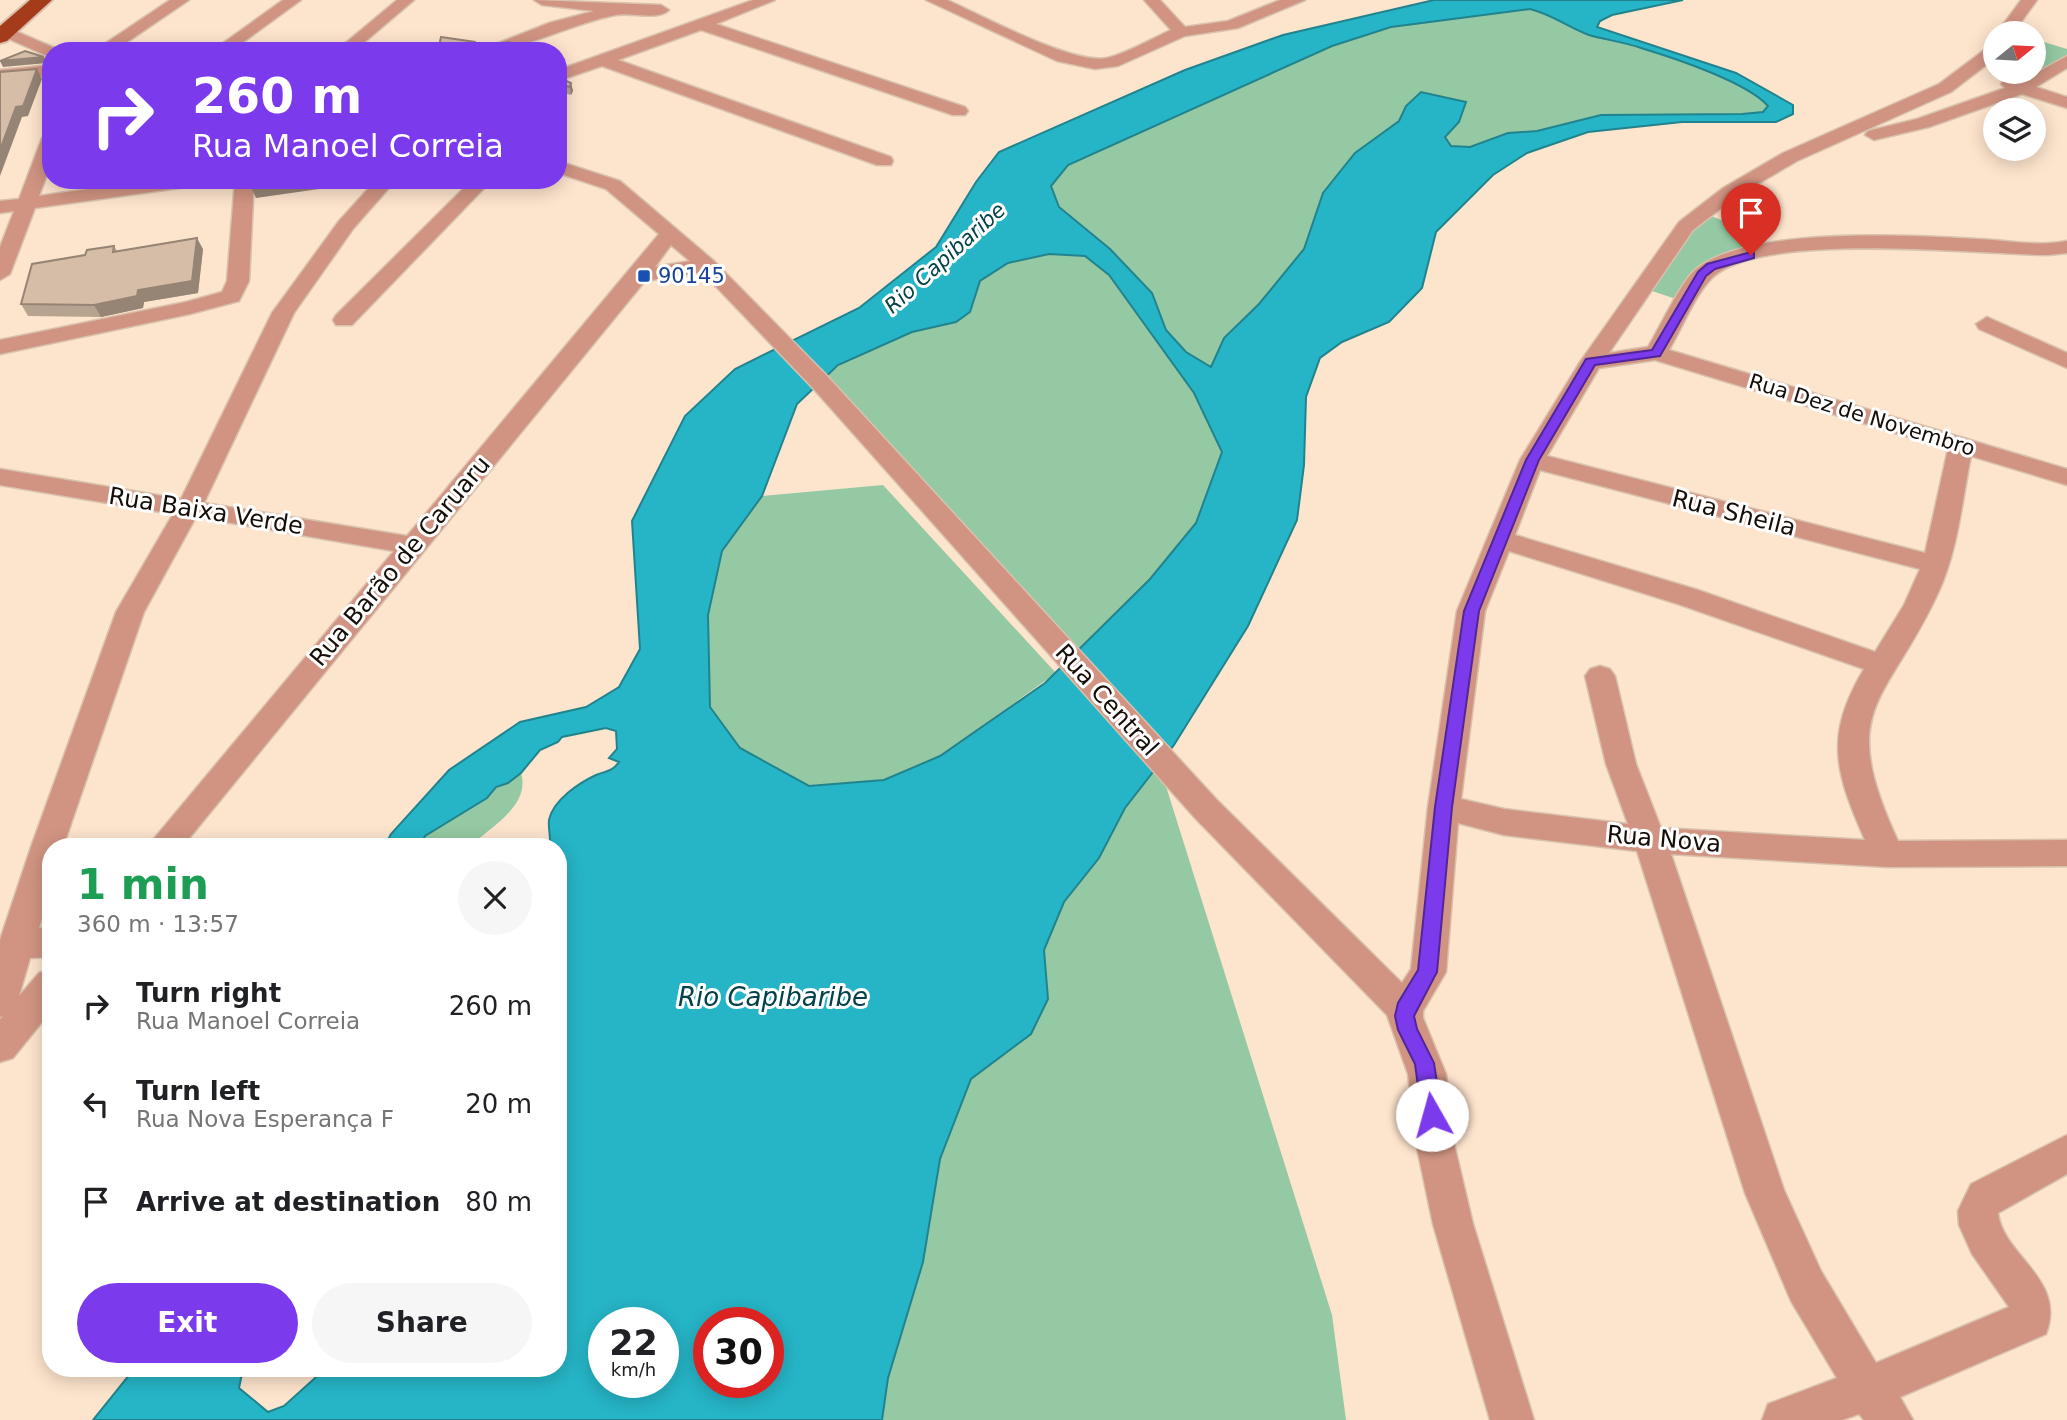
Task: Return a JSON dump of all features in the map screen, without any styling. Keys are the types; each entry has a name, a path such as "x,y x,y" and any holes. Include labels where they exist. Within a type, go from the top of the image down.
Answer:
{"highway":[{"path":"3,35 42,0"}],"street":[{"path":"116,42 181,0"},
{"path":"233,42 293,0"},
{"path":"355,42 406,0"},
{"path":"542,0 618,10"},
{"path":"567,72 767,0"},
{"path":"933,0 1082,62 1112,62 1181,32 1225,27 1265,9 1297,0"},
{"path":"1152,0 1181,32"},
{"path":"2014,21 2029,0"},
{"path":"511,42 555,26 618,10 662,5 664,24 678,32"},
{"path":"701,24 959,111"},
{"path":"3,35 42,49"},
{"path":"599,59 884,161"},
{"path":"1512,1420 1475,1300 1437,1158 1427,1073 1404,1021 1405,1009 1428,972 1444,807 1471,611 1532,460 1591,362 1686,226 1730,192 1829,139 1945,88 1983,59"},
{"path":"1829,139 1896,131 2022,88 2067,61"},
{"path":"0,75 42,71"},
{"path":"1969,72 2067,103"},
{"path":"0,274 42,161"},
{"path":"567,170 613,185 707,265"},
{"path":"0,207 131,189"},
{"path":"0,347 220,301 231,296 238,281 244,189"},
{"path":"51,838 99,693 130,612 160,552 189,508 283,313 346,225 379,189"},
{"path":"344,320 474,189"},
{"name":"Rua Barão de Caruaru","path":"170,838 638,276 671,232"},
{"path":"1591,362 1656,354 1702,275 1711,267 1770,250 1848,243 1937,242 2066,252"},
{"path":"638,276 707,265"},
{"name":"Rua Central","path":"707,265 819,382 1206,809 1405,1009"},
{"path":"1987,324 2067,361"},
{"name":"Rua Dez de Novembro","path":"1656,354 2067,477"},
{"path":"1888,854 1863,798 1855,763 1853,730 1860,706 1912,620 1936,564 1961,444"},
{"name":"Rua Sheila","path":"1532,460 1936,564"},
{"name":"Rua Baixa Verde","path":"0,477 412,545"},
{"path":"1500,539 1688,597 1883,666"},
{"path":"1600,677 1621,764 1650,840 1765,1193 1806,1286 1879,1405"},
{"name":"Rua Nova","path":"1444,807 1504,822 1650,840 1888,854 2067,853"},
{"path":"0,1001 42,864"},
{"path":"15,945 42,943"},
{"path":"0,1046 42,995"},
{"path":"1784,1420 1879,1405 2031,1319 2032,1310 1975,1215 1976,1206 1985,1198 2063,1161"}],"green space":[{"path":"1530,9 1589,35 1635,46 1709,72 1744,88 1768,106 1763,112 1742,114 1601,115 1537,131 1507,133 1470,147 1451,146 1445,138 1459,122 1406,106 1399,121 1323,193 1304,249 1259,304 1224,338 1211,367 1186,352 1165,330 1152,293 1110,249 1059,207 1051,186 1068,165 1332,46 1391,27"},
{"path":"2046,43 2067,49 2067,56 2046,70"},
{"path":"1706,214 1744,229 1738,240 1766,247 1734,258 1676,299 1646,289"},
{"path":"1050,254 1085,256 1108,275 1194,393 1222,452 1196,523 1150,579 1079,650 826,377 875,345 970,312 980,281 1008,263"},
{"path":"883,485 1056,673 940,756 884,780 809,786 740,748 709,707 708,615 722,551 762,496"},
{"path":"1159,764 1332,1315 1346,1420 882,1420 888,1378 923,1262 940,1159 971,1079 1031,1034 1048,999 1044,950 1064,902 1099,858 1125,808"},
{"path":"521,773 520,796 506,815 480,838 423,838 486,798 496,787 508,783"}],"water":[{"name":"Rio Capibaribe","path":"1434,0 1683,0 1612,15 1600,21 1597,27 1736,73 1793,105 1793,114 1776,122 1682,122 1588,132 1527,153 1493,175 1436,232 1422,288 1389,322 1342,342 1320,358 1306,397 1304,465 1297,520 1248,626 1174,745 1125,808 1099,858 1064,902 1044,950 1048,999 1031,1034 971,1079 940,1159 923,1262 888,1378 882,1420 93,1420 128,1377 241,1377 239,1388 268,1412 284,1406 316,1377 567,1377 567,838 550,838 549,820 556,806 575,787 617,765 619,762 609,758 617,749 616,731 606,728 562,737 558,742 540,750 521,773 508,783 496,787 487,798 424,838 389,838 449,770 520,722 586,707 619,687 640,649 632,521 685,416 735,369 859,308 936,247 976,182 999,152 1185,70 1283,35","holes":["1530,9 1589,35 1635,46 1709,72 1744,88 1768,106 1763,112 1742,114 1601,115 1537,131 1508,133 1470,147 1451,146 1445,137 1459,122 1466,102 1421,92 1406,106 1399,121 1355,153 1323,193 1304,249 1259,304 1224,338 1211,367 1186,352 1166,330 1152,293 1110,249 1059,207 1051,186 1068,165 1332,46 1391,27","1049,254 1085,256 1109,275 1194,393 1222,452 1196,523 1150,579 1045,683 940,756 884,780 809,786 740,748 710,707 708,615 722,551 762,496 797,404 838,365 912,332 956,322 970,312 980,281 1008,263"]}],"building":[{"path":"441,37 475,42 440,42"},
{"path":"25,51 42,56 42,57 0,61"},
{"path":"37,69 23,106 16,107 0,150 0,72"},
{"path":"197,238 192,281 138,290 137,296 94,305 21,304 32,264 85,255 87,250 114,246 113,252"}],"place":[{"name":"90145","path":"644,276"}],"route":[{"path":"1432,1115 1427,1073 1422,1056 1407,1030 1404,1016 1405,1009 1428,972 1444,807 1471,611 1532,460 1591,362 1656,354 1702,275 1711,267 1751,255"}]}
